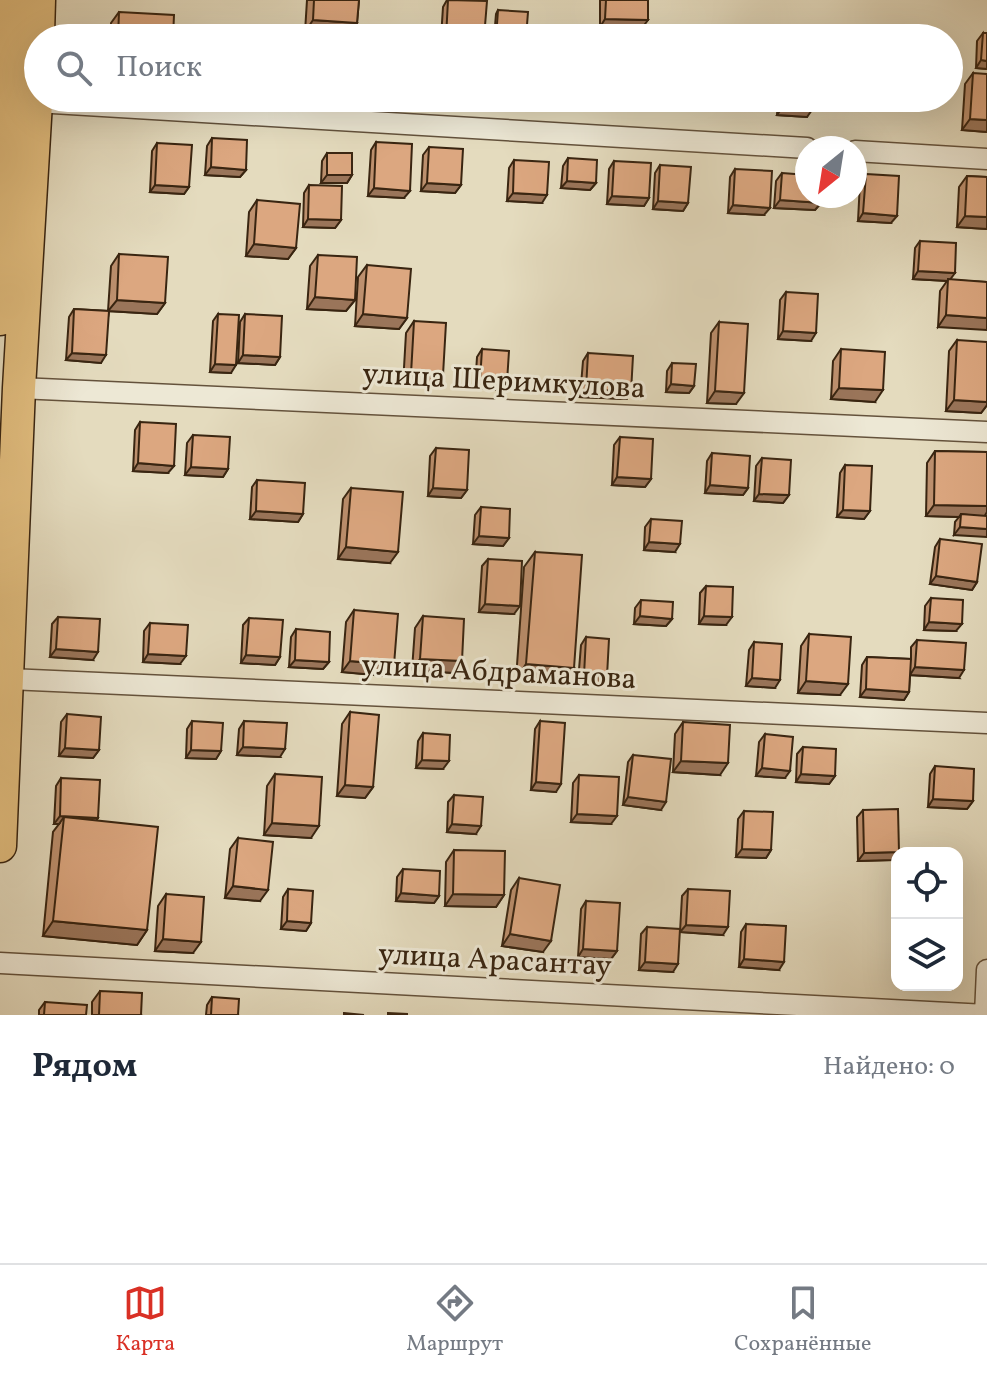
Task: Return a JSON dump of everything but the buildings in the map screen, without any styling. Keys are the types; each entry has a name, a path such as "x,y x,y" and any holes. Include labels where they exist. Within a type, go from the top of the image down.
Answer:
{"main road":[{"path":"0,846 19,388 16,0"},
{"path":"34,24 39,0"},
{"path":"0,319 17,101 24,69"}],"street":[{"path":"202,112 795,147"},
{"path":"867,152 987,159"},
{"name":"улица Шеримкулова","path":"19,388 987,432"},
{"name":"улица Абдраманова","path":"9,679 987,723"},
{"name":"улица Арасантау","path":"0,963 986,1015"},
{"path":"986,1015 987,970"}]}
